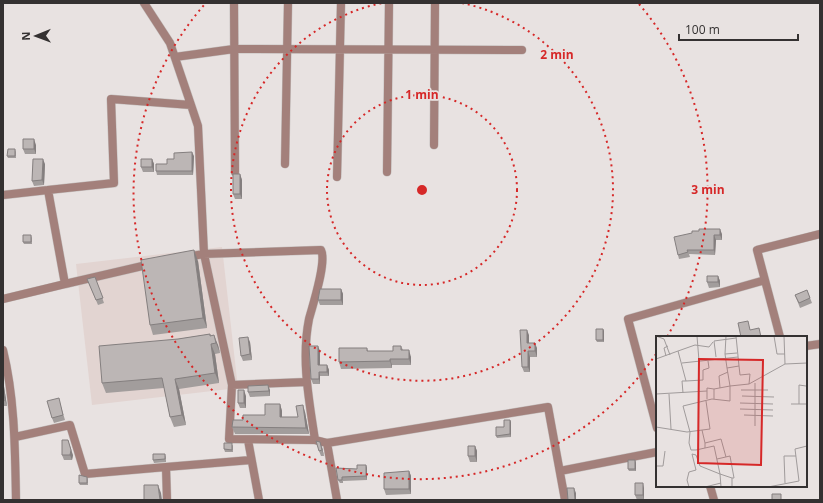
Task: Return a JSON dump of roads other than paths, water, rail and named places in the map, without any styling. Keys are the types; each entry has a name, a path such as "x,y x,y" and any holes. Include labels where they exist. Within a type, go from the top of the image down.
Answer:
{"street":[{"path":"144,3 170,43 198,126 204,254 232,385 229,439 315,440 327,442 548,407 565,500"},
{"path":"234,3 234,172"},
{"path":"285,164 288,3"},
{"path":"337,176 341,3"},
{"path":"387,172 389,3"},
{"path":"434,145 435,3"},
{"path":"175,57 234,49 522,50"},
{"path":"3,195 114,183 111,99 191,105"},
{"path":"48,190 65,284"},
{"path":"780,336 757,250 820,234"},
{"path":"180,258 204,254 321,250 324,255 322,267 306,337 307,382 315,440"},
{"path":"3,298 157,263"},
{"path":"656,424 628,319 765,280"},
{"path":"807,346 820,344"},
{"path":"3,350 8,368 15,437 16,500"},
{"path":"232,385 307,382"},
{"path":"15,437 70,426 85,474 252,460"},
{"path":"248,440 259,500"},
{"path":"327,442 337,500"},
{"path":"560,471 656,452"},
{"path":"166,467 167,500"},
{"path":"710,487 714,500"}]}
